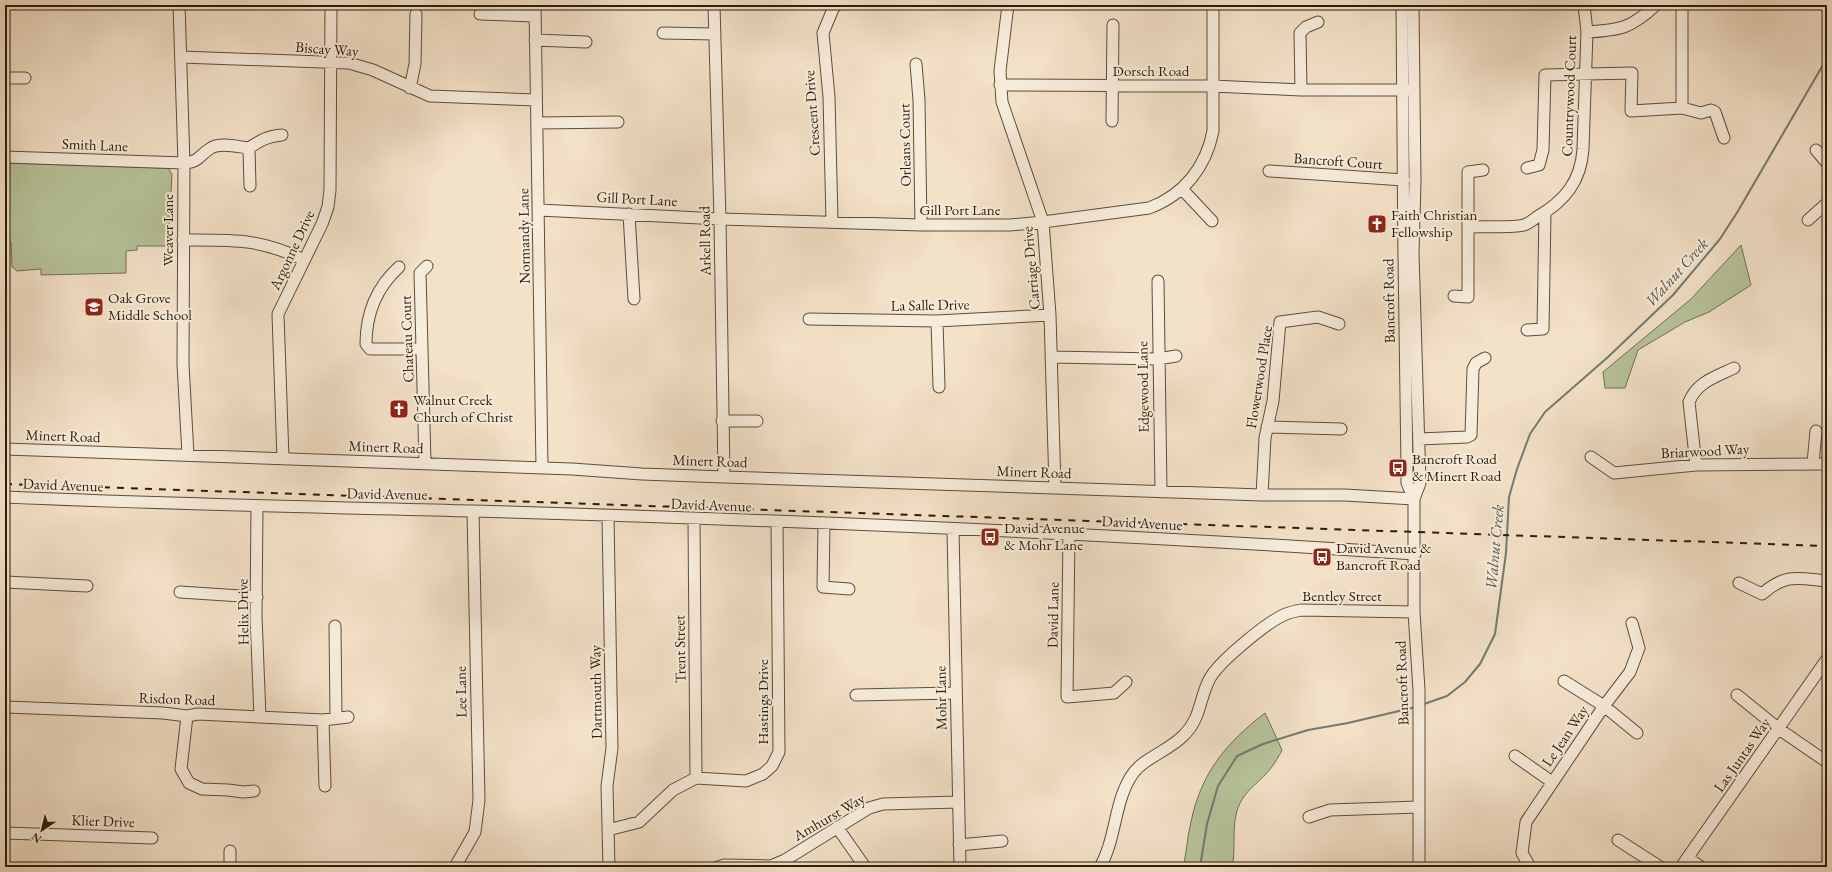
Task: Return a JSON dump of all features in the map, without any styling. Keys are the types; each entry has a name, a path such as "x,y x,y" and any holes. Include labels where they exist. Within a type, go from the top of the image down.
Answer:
{"street":[{"name":"Weaver Lane","path":"179,5 184,163 183,364 188,455"},
{"name":"Argonne Drive","path":"283,459 278,314 322,224 328,207 330,190 332,62 331,5"},
{"name":"Arkell Road","path":"714,5 720,219 724,477"},
{"name":"Crescent Drive","path":"832,221 829,97 823,55 823,33 833,8 836,5"},
{"name":"Carriage Drive","path":"1008,5 1002,46 1000,85 1002,102 1043,222 1050,315 1055,488"},
{"name":"Gill Port Lane","path":"539,210 720,219 832,221 921,225 1010,225 1149,208 1162,203 1182,189 1198,172 1210,146 1213,131 1213,5"},
{"name":"Bancroft Road","path":"1402,5 1415,182 1413,253 1420,483 1414,499 1414,612 1420,722 1418,867"},
{"name":"Bancroft Road","path":"1413,5 1408,90 1402,252 1407,483 1414,499"},
{"name":"Countrywood Court","path":"1468,227 1524,225 1545,213 1559,202 1573,185 1582,165 1587,32 1584,5"},
{"path":"1587,32 1617,30 1641,18 1656,5"},
{"path":"1682,5 1682,108"},
{"path":"480,14 535,10"},
{"name":"Normandy Lane","path":"535,10 542,467"},
{"path":"410,88 415,64 416,14"},
{"path":"1301,90 1300,33 1306,27 1318,22"},
{"path":"1112,121 1111,86 1113,25"},
{"path":"663,33 714,34"},
{"path":"535,40 586,42"},
{"name":"Biscay Way","path":"181,57 332,62 359,65 430,96 444,98 536,100"},
{"name":"Orleans Court","path":"916,64 920,100 921,225"},
{"path":"1528,168 1539,165 1543,150 1545,75 1632,73 1631,111 1682,108 1700,113 1711,110 1715,112 1724,138"},
{"path":"5,78 26,78"},
{"name":"Dorsch Road","path":"1000,85 1213,86 1301,90 1408,90"},
{"path":"537,123 618,122"},
{"path":"184,163 198,160 211,147 226,146 250,148 264,138 270,136 282,136"},
{"path":"250,148 250,186"},
{"path":"1816,150 1827,163"},
{"name":"Smith Lane","path":"5,157 184,163"},
{"path":"1454,296 1468,297 1468,172 1483,170"},
{"name":"Bancroft Court","path":"1269,171 1404,180"},
{"path":"1182,189 1212,221"},
{"path":"1808,220 1827,203"},
{"path":"1527,330 1543,329 1545,213"},
{"path":"629,214 634,299"},
{"path":"183,240 235,240 256,242 275,247 304,260"},
{"name":"Chateau Court","path":"425,463 420,273 427,266"},
{"path":"399,267 388,277 373,304 366,327 366,344 370,349 422,349"},
{"name":"Edgewood Lane","path":"1158,281 1161,492"},
{"name":"La Salle Drive","path":"809,319 937,322 1050,315"},
{"name":"Flowerwood Place","path":"1262,495 1267,427 1273,401 1280,322 1318,317 1339,324"},
{"path":"937,322 939,387"},
{"path":"1051,357 1158,359 1176,356"},
{"path":"1419,439 1467,438 1472,435 1472,369 1476,363 1484,358"},
{"path":"1696,465 1689,402 1692,394 1704,382 1734,368"},
{"path":"722,421 757,421"},
{"path":"1267,427 1341,429"},
{"path":"1813,463 1816,431"},
{"name":"Minert Road","path":"5,449 542,467 724,477 1262,495 1345,495 1414,499"},
{"name":"Briarwood Way","path":"1590,457 1614,473 1696,465 1827,464"},
{"name":"David Avenue","path":"5,497 257,506 473,511 953,529 1070,534 1130,539 1217,542 1415,554"},
{"name":"Helix Drive","path":"257,506 257,597 260,717"},
{"name":"Lee Lane","path":"455,867 475,832 478,800 473,511"},
{"name":"Dartmouth Way","path":"608,516 612,748 607,786 609,867"},
{"name":"Trent Street","path":"694,520 696,778"},
{"name":"Hastings Drive","path":"608,830 639,822 673,790 696,778 746,780 763,774 772,766 779,752 777,522"},
{"path":"824,524 823,587 849,589"},
{"name":"Mohr Lane","path":"953,529 955,693 960,867"},
{"name":"David Lane","path":"1070,534 1067,697 1114,693 1126,682"},
{"path":"1739,584 1762,594 1775,583 1792,577 1827,581"},
{"path":"5,582 87,586"},
{"path":"180,592 257,597"},
{"name":"Bentley Street","path":"1100,867 1107,854 1121,798 1130,776 1140,765 1185,735 1199,713 1208,681 1216,668 1225,659 1286,614 1301,610 1414,612"},
{"name":"Le Jean Way","path":"1530,867 1522,853 1526,822 1604,706 1630,672 1639,648 1632,623"},
{"path":"335,626 336,718"},
{"name":"Las Juntas Way","path":"1684,863 1827,659"},
{"path":"1564,681 1604,706 1637,733"},
{"path":"856,695 955,693"},
{"path":"1737,695 1779,729 1827,762"},
{"name":"Risdon Road","path":"5,707 187,716 198,714 323,720 348,717"},
{"path":"187,716 181,769 189,783 202,789 243,792 254,791"},
{"path":"323,720 325,786"},
{"path":"1515,756 1552,782"},
{"name":"Amhurst Way","path":"718,867 724,865 771,866 786,860 868,808 883,804 958,802"},
{"path":"1309,817 1330,810 1418,807"},
{"path":"837,827 865,867"},
{"name":"Klier Drive","path":"5,833 152,838"},
{"path":"1618,840 1660,867"},
{"path":"959,845 1002,841"},
{"path":"230,851 230,867"},
{"path":"1684,863 1700,867"}],"green space":[{"path":"5,163 168,168 172,174 168,246 137,246 137,250 126,251 126,273 41,275 41,269 17,271 12,267 11,242 5,242"},
{"path":"1741,245 1751,285 1709,312 1685,322 1638,350 1625,388 1605,388 1603,372 1691,299"},
{"path":"1265,713 1282,750 1271,768 1250,789 1238,807 1235,821 1232,867 1183,867 1195,804 1201,789 1217,760 1227,748 1251,724"}],"waterway":[{"name":"Walnut Creek","path":"1424,704 1447,696 1465,682 1480,664 1495,634 1506,553 1509,497 1517,469 1530,434 1545,412 1608,357 1673,295 1720,239 1738,211 1827,58"},
{"name":"Walnut Creek","path":"1200,867 1207,824 1218,786 1237,756 1263,744 1308,730 1348,723 1416,707"}],"railway":[{"path":"5,484 1827,546"}],"place":[{"name":"Faith Christian Fellowship","path":"1377,224"},
{"name":"Oak Grove Middle School","path":"94,307"},
{"name":"Walnut Creek Church of Christ","path":"399,409"},
{"name":"Bancroft Road & Minert Road","path":"1398,468"},
{"name":"David Avenue & Mohr Lane","path":"990,537"},
{"name":"David Avenue & Bancroft Road","path":"1322,557"}]}
